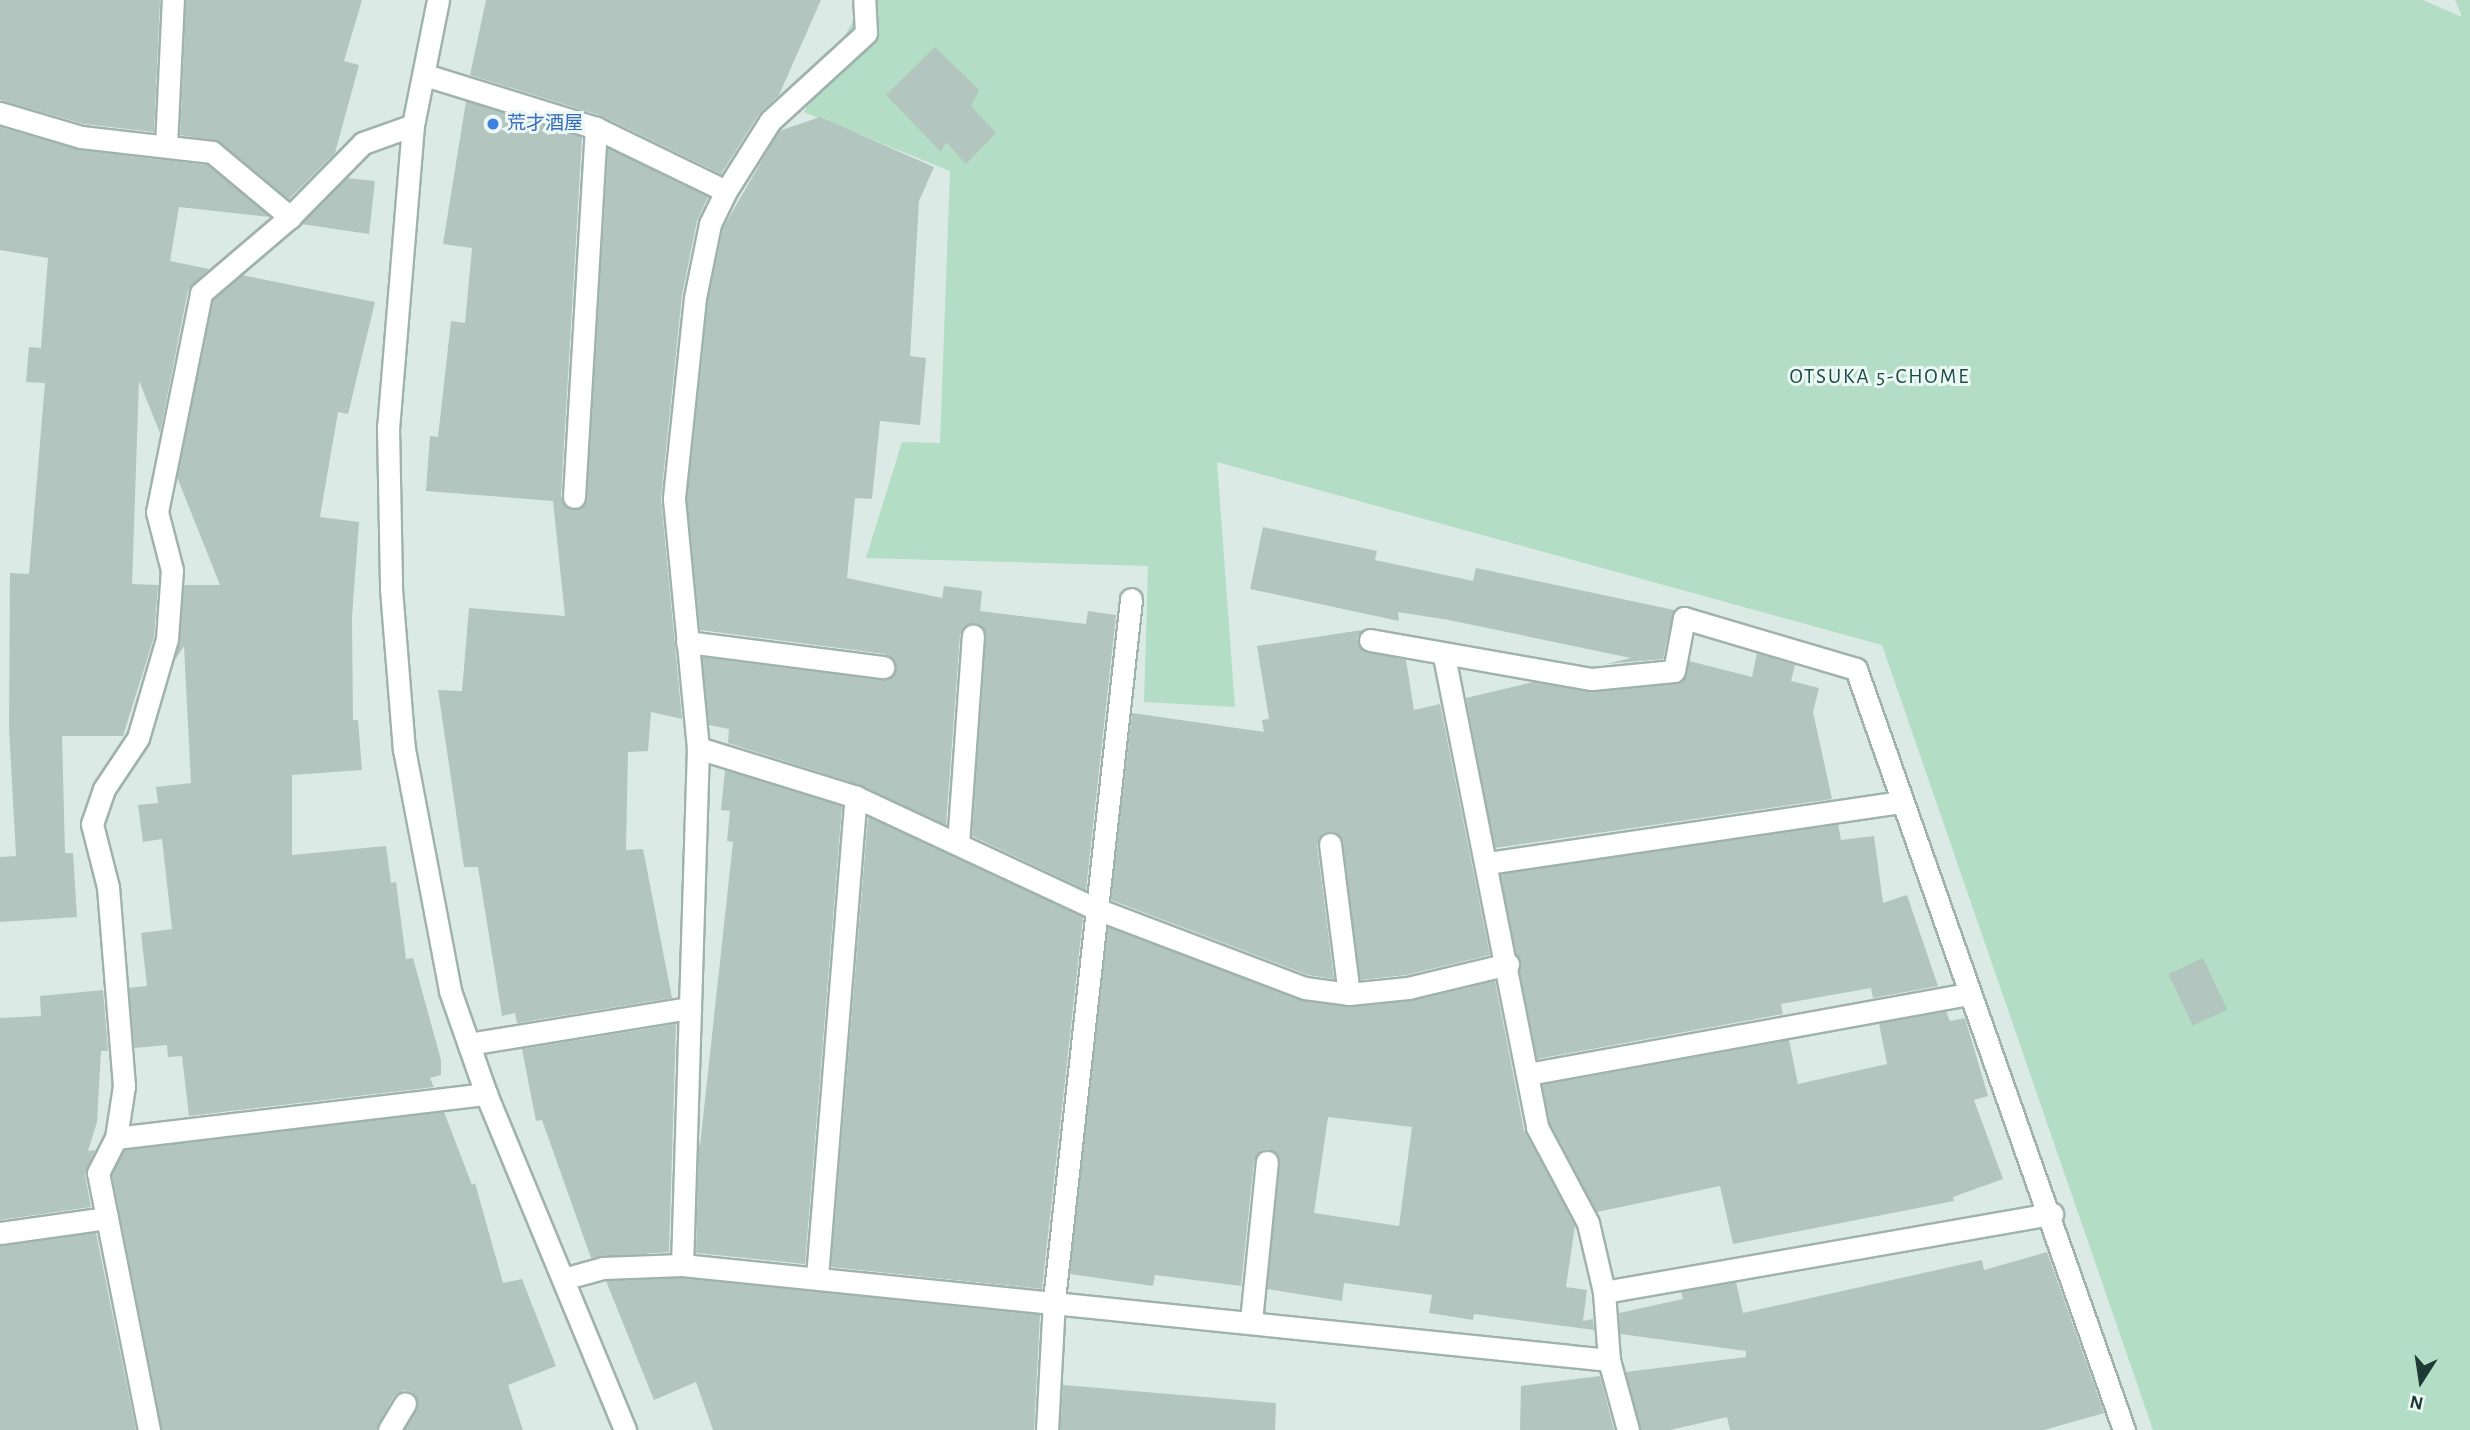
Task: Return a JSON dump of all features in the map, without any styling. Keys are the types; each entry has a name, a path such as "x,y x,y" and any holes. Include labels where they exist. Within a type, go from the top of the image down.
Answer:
{"street":[{"path":"166,146 173,0"},
{"path":"438,0 413,125 388,428 391,589 404,749 450,990 486,1094 625,1430"},
{"path":"682,1265 698,748 674,499 695,298 710,224 726,191 769,121 866,33 864,0"},
{"path":"425,75 596,128 726,191"},
{"path":"0,113 81,137 212,152 290,217"},
{"path":"149,1430 98,1173 116,1138 124,1086 108,887 92,824 104,789 138,738 167,639 172,570 157,512 201,293 290,217 363,143 413,125"},
{"path":"574,497 596,128"},
{"path":"1047,1430 1054,1300 1094,908 1131,599"},
{"path":"1370,640 1444,656 1592,679 1674,671 1684,618 1856,669 1968,994 2052,1214 2124,1430"},
{"path":"958,844 973,636"},
{"path":"687,642 883,667"},
{"path":"1444,656 1508,964 1537,1127 1588,1223 1604,1292 1608,1360 1628,1430"},
{"path":"698,748 856,797 1094,908 1305,988 1349,994 1408,988 1508,964"},
{"path":"817,1277 856,797"},
{"path":"1488,863 1900,803"},
{"path":"1330,844 1349,994"},
{"path":"1528,1073 1968,994"},
{"path":"469,1044 690,1008"},
{"path":"116,1138 486,1094"},
{"path":"1251,1321 1267,1162"},
{"path":"1604,1292 2052,1214"},
{"path":"0,1233 107,1218"},
{"path":"563,1279 603,1268 682,1265 1054,1300 1608,1360"},
{"path":"389,1430 405,1403"}],"green space":[{"path":"864,0 2423,0 2462,17 2455,0 2470,0 2470,1430 2153,1430 1882,645 1217,462 1235,707 1144,702 1148,566 866,558 902,442 940,443 950,171 804,112"}],"building":[{"path":"0,0 160,0 154,132 84,124 0,100"},
{"path":"186,0 362,0 344,61 359,65 335,153 289,199 220,142 180,135"},
{"path":"486,0 821,0 779,95 759,114 721,174 602,116 470,75"},
{"path":"935,47 979,90 971,106 996,133 966,164 946,142 941,152 886,95"},
{"path":"466,101 582,137 561,496 567,508 580,508 587,498 608,148 708,197 697,221 682,295 661,498 682,719 651,712 648,751 628,752 626,850 643,849 672,998 517,1023 515,1013 502,1016 478,867 464,867 438,690 462,691 469,608 565,616 553,501 426,491 430,436 438,437 451,321 465,323 472,248 443,244"},
{"path":"820,117 934,167 919,201 910,356 926,358 920,425 880,421 872,499 855,498 847,578 942,598 944,586 982,591 980,611 1086,624 1088,611 1116,615 1086,890 972,836 986,637 980,625 967,625 960,635 946,825 860,785 728,743 729,729 709,725 702,657 881,680 896,669 895,661 885,654 700,630 687,499 708,300 723,228 779,131"},
{"path":"0,127 79,150 207,165 270,217 179,207 170,261 209,269 188,290 160,433 139,381 132,584 158,585 154,637 123,736 62,736 65,853 73,853 77,917 0,922 0,857 16,856 9,728 10,573 29,574 45,383 26,382 29,347 41,348 48,258 0,250"},
{"path":"347,178 375,181 369,234 301,224"},
{"path":"242,275 375,302 348,414 338,412 320,517 359,522 352,617 353,720 358,720 362,770 292,775 292,855 386,846 391,883 396,882 406,959 413,958 441,1060 441,1075 430,1078 434,1087 189,1116 182,1056 168,1057 167,1045 134,1048 129,988 147,986 141,933 172,929 162,839 143,842 138,805 158,803 156,787 191,783 184,646 175,660 184,585 220,585 177,477 213,300"},
{"path":"1263,527 1377,551 1375,560 1473,581 1476,568 1674,610 1663,659 1606,664 1631,658 1449,620 1398,612 1399,621 1250,589"},
{"path":"1362,630 1357,638 1362,650 1406,660 1414,710 1440,704 1490,955 1406,975 1360,980 1343,842 1334,832 1323,833 1317,845 1334,979 1308,975 1111,900 1132,713 1264,732 1262,720 1269,719 1257,646"},
{"path":"1757,653 1795,665 1791,681 1819,688 1813,712 1832,799 1495,848 1466,698 1533,682 1593,692 1675,684 1683,680 1689,661 1752,677"},
{"path":"725,770 842,806 805,1264 696,1253 699,1139 700,1146 733,842 727,841 730,811 721,810"},
{"path":"868,817 1083,917 1042,1289 831,1267"},
{"path":"1838,824 1841,840 1874,836 1883,903 1907,895 1938,986 1873,998 1871,988 1781,1004 1783,1014 1537,1059 1500,874"},
{"path":"1108,927 1303,1001 1350,1007 1410,1001 1495,981 1524,1130 1575,1226 1566,1287 1587,1290 1583,1321 1593,1319 1594,1330 1474,1314 1473,1320 1429,1313 1432,1295 1344,1283 1342,1301 1267,1289 1280,1163 1269,1149 1261,1150 1254,1161 1241,1286 1155,1275 1153,1286 1070,1274","holes":["1328,1117 1412,1127 1399,1226 1314,1213"]},
{"path":"2203,958 2227,1010 2193,1026 2169,974"},
{"path":"103,990 108,1051 101,1051 97,1122 88,1151 95,1150 85,1175 91,1207 0,1220 0,1018 41,1016 40,996"},
{"path":"1946,1011 1950,1021 1965,1018 1988,1096 1974,1100 2003,1179 1953,1197 1954,1201 1733,1244 1720,1186 1597,1212 1550,1123 1542,1085 1789,1040 1798,1084 1887,1064 1879,1023"},
{"path":"676,1024 669,1252 591,1258 542,1120 536,1121 522,1049"},
{"path":"444,1112 472,1185 475,1183 503,1283 522,1279 556,1366 508,1385 523,1430 404,1430 418,1402 412,1392 404,1390 394,1396 376,1430 162,1430 112,1175 124,1150"},
{"path":"96,1233 136,1430 0,1430 0,1246"},
{"path":"2047,1252 2104,1413 2044,1430 1730,1430 1727,1417 1670,1430 1641,1430 1626,1372 1746,1357 1746,1351 1620,1334 1619,1313 1683,1299 1681,1292 1736,1282 1743,1313 1982,1260 1984,1270"},
{"path":"682,1278 1040,1315 1034,1430 713,1430 696,1382 654,1400 606,1281"},
{"path":"1600,1376 1614,1430 1520,1430 1521,1386"},
{"path":"1063,1385 1276,1403 1275,1430 1060,1430"}],"place":[{"name":"荒才酒屋","path":"493,124"}],"district":[{"name":"OTSUKA 5-CHOME","path":"1880,377"}]}
